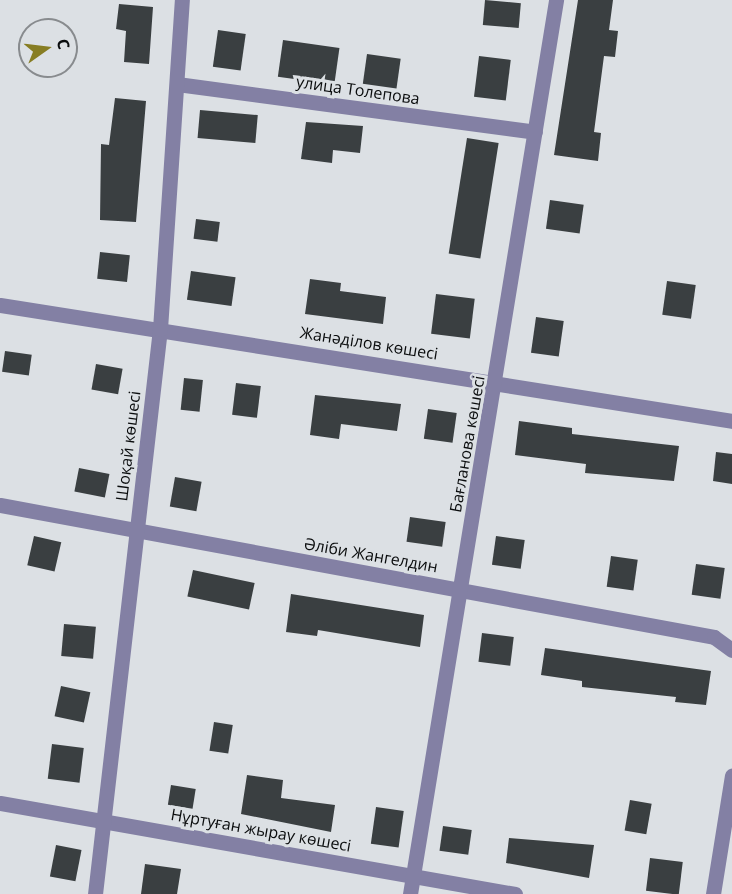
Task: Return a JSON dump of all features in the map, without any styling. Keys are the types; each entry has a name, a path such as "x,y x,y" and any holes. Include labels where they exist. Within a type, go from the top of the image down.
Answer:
{"street":[{"name":"Шоқай көшесі","path":"95,894 160,329 182,0"},
{"name":"Бағланова көшесі","path":"410,894 496,381 556,0"},
{"name":"улица Толепова","path":"177,84 535,132"},
{"name":"Жанәділов көшесі","path":"0,305 496,381 732,421"},
{"name":"Әліби Жангелдин","path":"0,506 714,637 732,651"},
{"path":"713,894 732,776"},
{"name":"Нұртуған жырау көшесі","path":"0,803 103,819 515,894"}],"building":[{"path":"485,0 521,3 519,28 483,25"},
{"path":"578,0 613,0 609,30 618,31 615,57 604,56 594,132 601,133 598,161 554,155"},
{"path":"119,4 153,7 149,64 124,62 126,31 116,29"},
{"path":"218,30 246,34 241,71 213,67"},
{"path":"283,40 339,48 334,85 278,77"},
{"path":"367,54 401,59 396,88 363,84"},
{"path":"479,56 511,60 506,101 474,97"},
{"path":"115,98 146,101 136,222 100,220 101,144 109,145"},
{"path":"200,110 258,115 255,143 198,138"},
{"path":"306,122 363,126 360,153 333,150 332,163 301,159"},
{"path":"467,138 499,143 480,259 449,254"},
{"path":"550,200 584,205 580,233 546,229"},
{"path":"196,219 220,222 217,242 194,239"},
{"path":"100,252 130,255 127,282 97,279"},
{"path":"191,271 236,277 232,306 187,300"},
{"path":"310,279 341,283 340,291 386,297 383,324 305,314"},
{"path":"667,281 696,285 691,319 662,315"},
{"path":"436,294 475,299 470,338 431,334"},
{"path":"536,317 564,321 559,357 531,353"},
{"path":"5,351 32,355 29,376 2,372"},
{"path":"96,364 123,369 118,394 91,390"},
{"path":"184,378 203,380 200,412 181,410"},
{"path":"236,383 261,386 257,418 232,415"},
{"path":"315,395 401,404 397,431 341,424 339,439 310,435"},
{"path":"428,409 457,413 453,443 424,439"},
{"path":"519,421 572,428 572,434 679,446 674,481 585,473 586,464 515,455"},
{"path":"716,452 732,454 732,484 713,481"},
{"path":"79,468 109,474 105,497 74,492"},
{"path":"175,477 202,482 196,511 170,507"},
{"path":"410,517 446,522 442,547 407,542"},
{"path":"34,536 61,542 55,572 27,565"},
{"path":"496,536 525,540 521,569 492,565"},
{"path":"611,556 638,560 633,590 607,587"},
{"path":"696,564 725,568 720,599 692,595"},
{"path":"193,570 255,583 249,610 187,596"},
{"path":"291,594 424,615 420,647 318,630 317,636 286,632"},
{"path":"64,624 96,627 93,659 61,656"},
{"path":"482,633 514,637 510,666 478,662"},
{"path":"545,648 711,671 706,705 675,702 676,697 582,687 582,681 541,675"},
{"path":"61,686 90,692 84,723 55,716"},
{"path":"214,722 233,725 228,754 209,751"},
{"path":"52,744 84,748 79,783 48,779"},
{"path":"247,775 283,780 281,798 335,805 331,832 241,814"},
{"path":"171,785 196,789 193,809 168,805"},
{"path":"630,800 652,804 646,834 625,831"},
{"path":"376,807 404,811 399,848 371,844"},
{"path":"443,826 472,830 468,855 440,851"},
{"path":"509,838 594,845 589,878 506,863"},
{"path":"56,845 82,850 75,881 50,876"},
{"path":"650,858 683,862 679,894 646,891"},
{"path":"145,864 181,869 177,894 141,894"}]}
